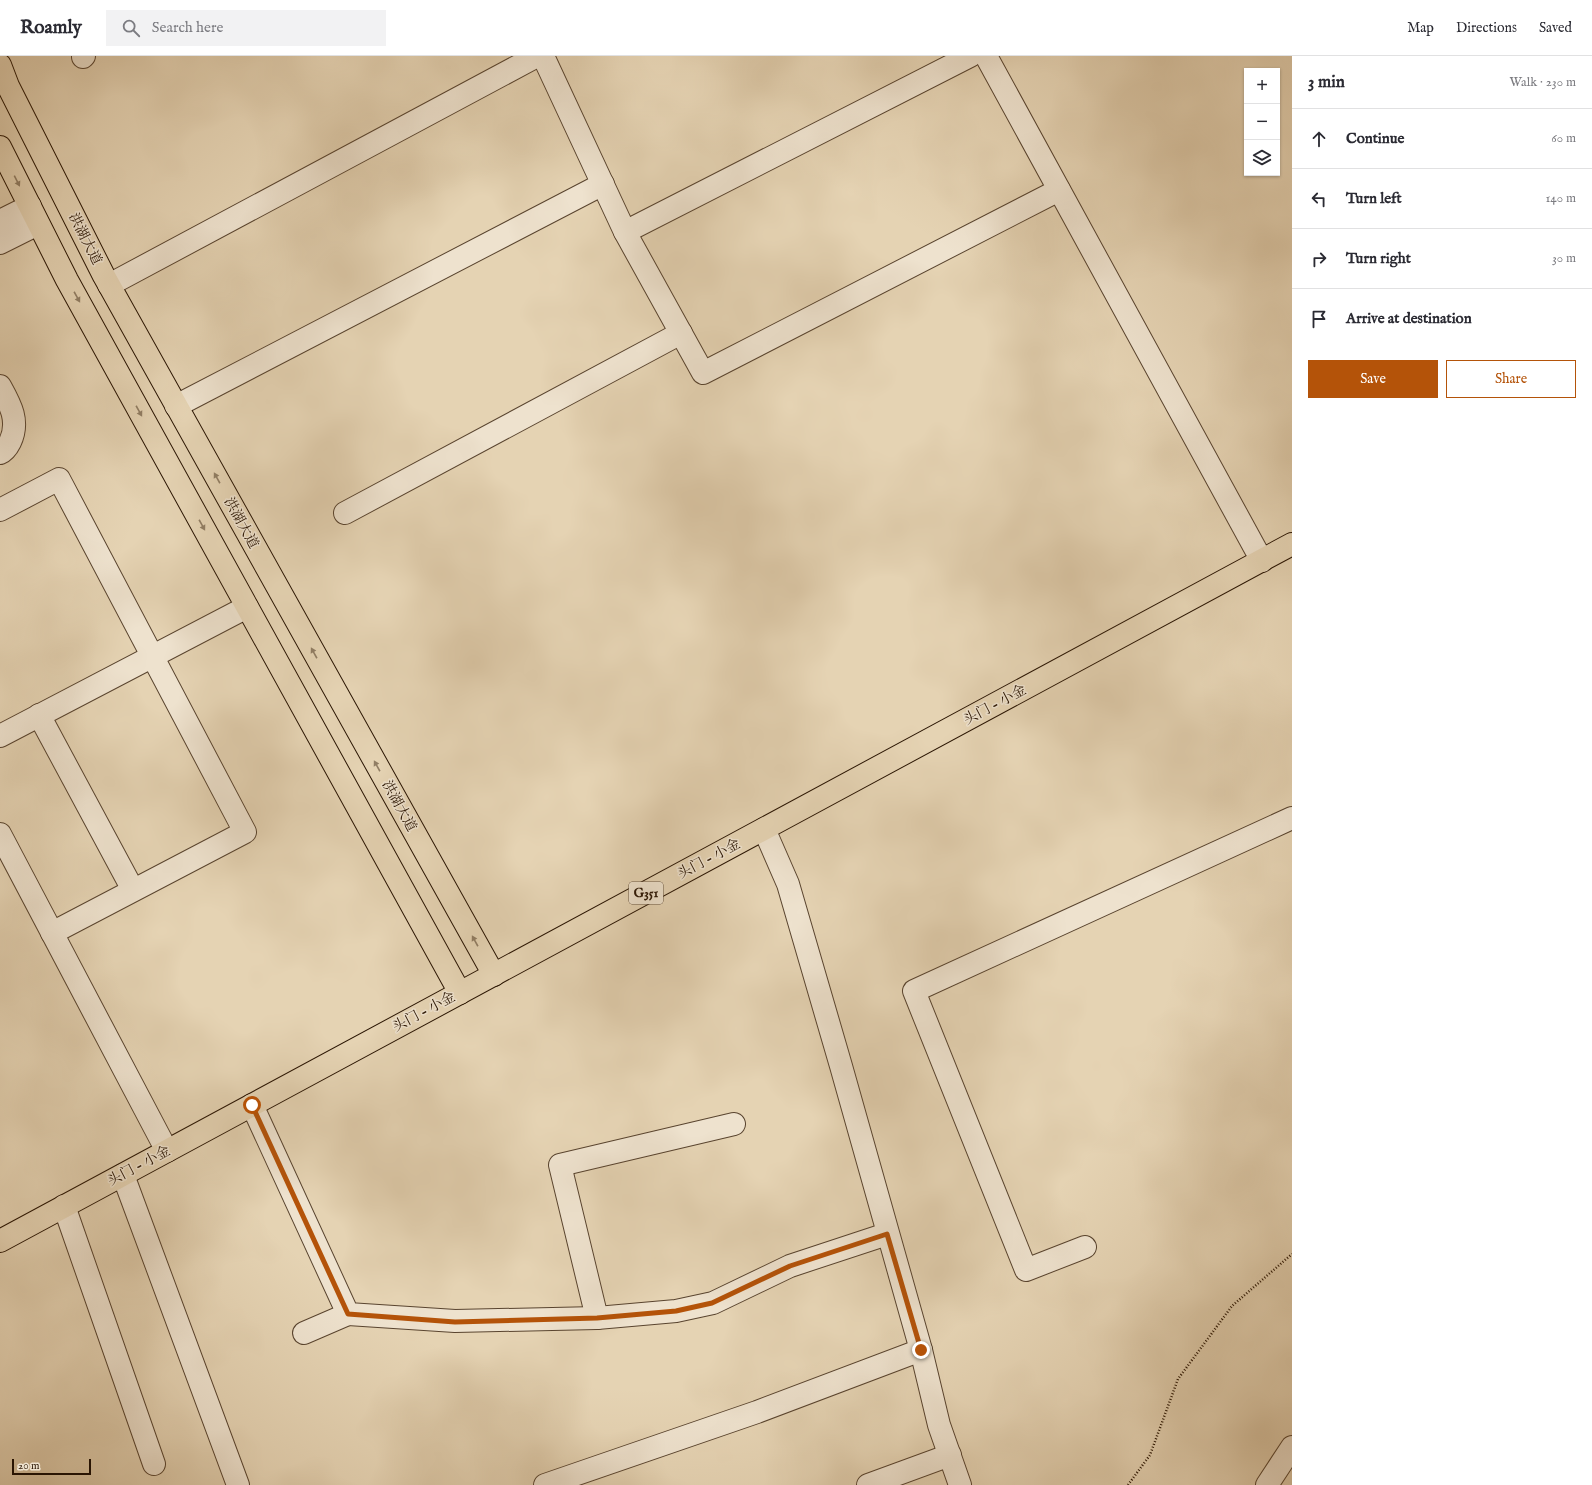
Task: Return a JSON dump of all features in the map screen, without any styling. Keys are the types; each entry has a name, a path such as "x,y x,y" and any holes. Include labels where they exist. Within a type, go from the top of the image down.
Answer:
{"main road":[{"name":"洪湖大道","path":"0,65 8,86 109,285 494,975"},
{"path":"0,146 67,280 460,993"},
{"name":"头门 - 小金","path":"0,1241 1292,544"}],"street":[{"path":"109,285 537,56"},
{"path":"543,56 626,232 703,373 1060,190"},
{"path":"626,232 970,56"},
{"path":"986,56 1262,560"},
{"path":"176,406 603,184"},
{"path":"0,220 34,215"},
{"path":"0,243 34,215"},
{"path":"345,514 681,333"},
{"path":"0,386 12,408 15,422 14,434 8,446 0,453"},
{"path":"0,510 59,479 245,832 52,933"},
{"path":"0,736 247,607"},
{"path":"39,715 133,890"},
{"path":"1085,1246 1026,1270 914,991 1292,818"},
{"path":"764,829 788,884 921,1350 939,1425 960,1485"},
{"path":"0,834 167,1151"},
{"path":"252,1105 348,1314"},
{"path":"597,1318 560,1165 734,1124"},
{"path":"123,1175 238,1485"},
{"path":"64,1206 154,1464"},
{"path":"304,1333 348,1314 455,1322 597,1318 676,1311 712,1303 790,1266 887,1234"},
{"path":"545,1485 757,1412 921,1350"},
{"path":"1268,1485 1292,1447"},
{"path":"868,1485 950,1455"}],"path":[{"path":"1128,1485 1150,1455 1178,1379 1232,1306 1292,1254"}],"route":[{"path":"252,1105 348,1314 455,1322 597,1318 676,1311 712,1303 790,1266 887,1234 921,1350"}]}
